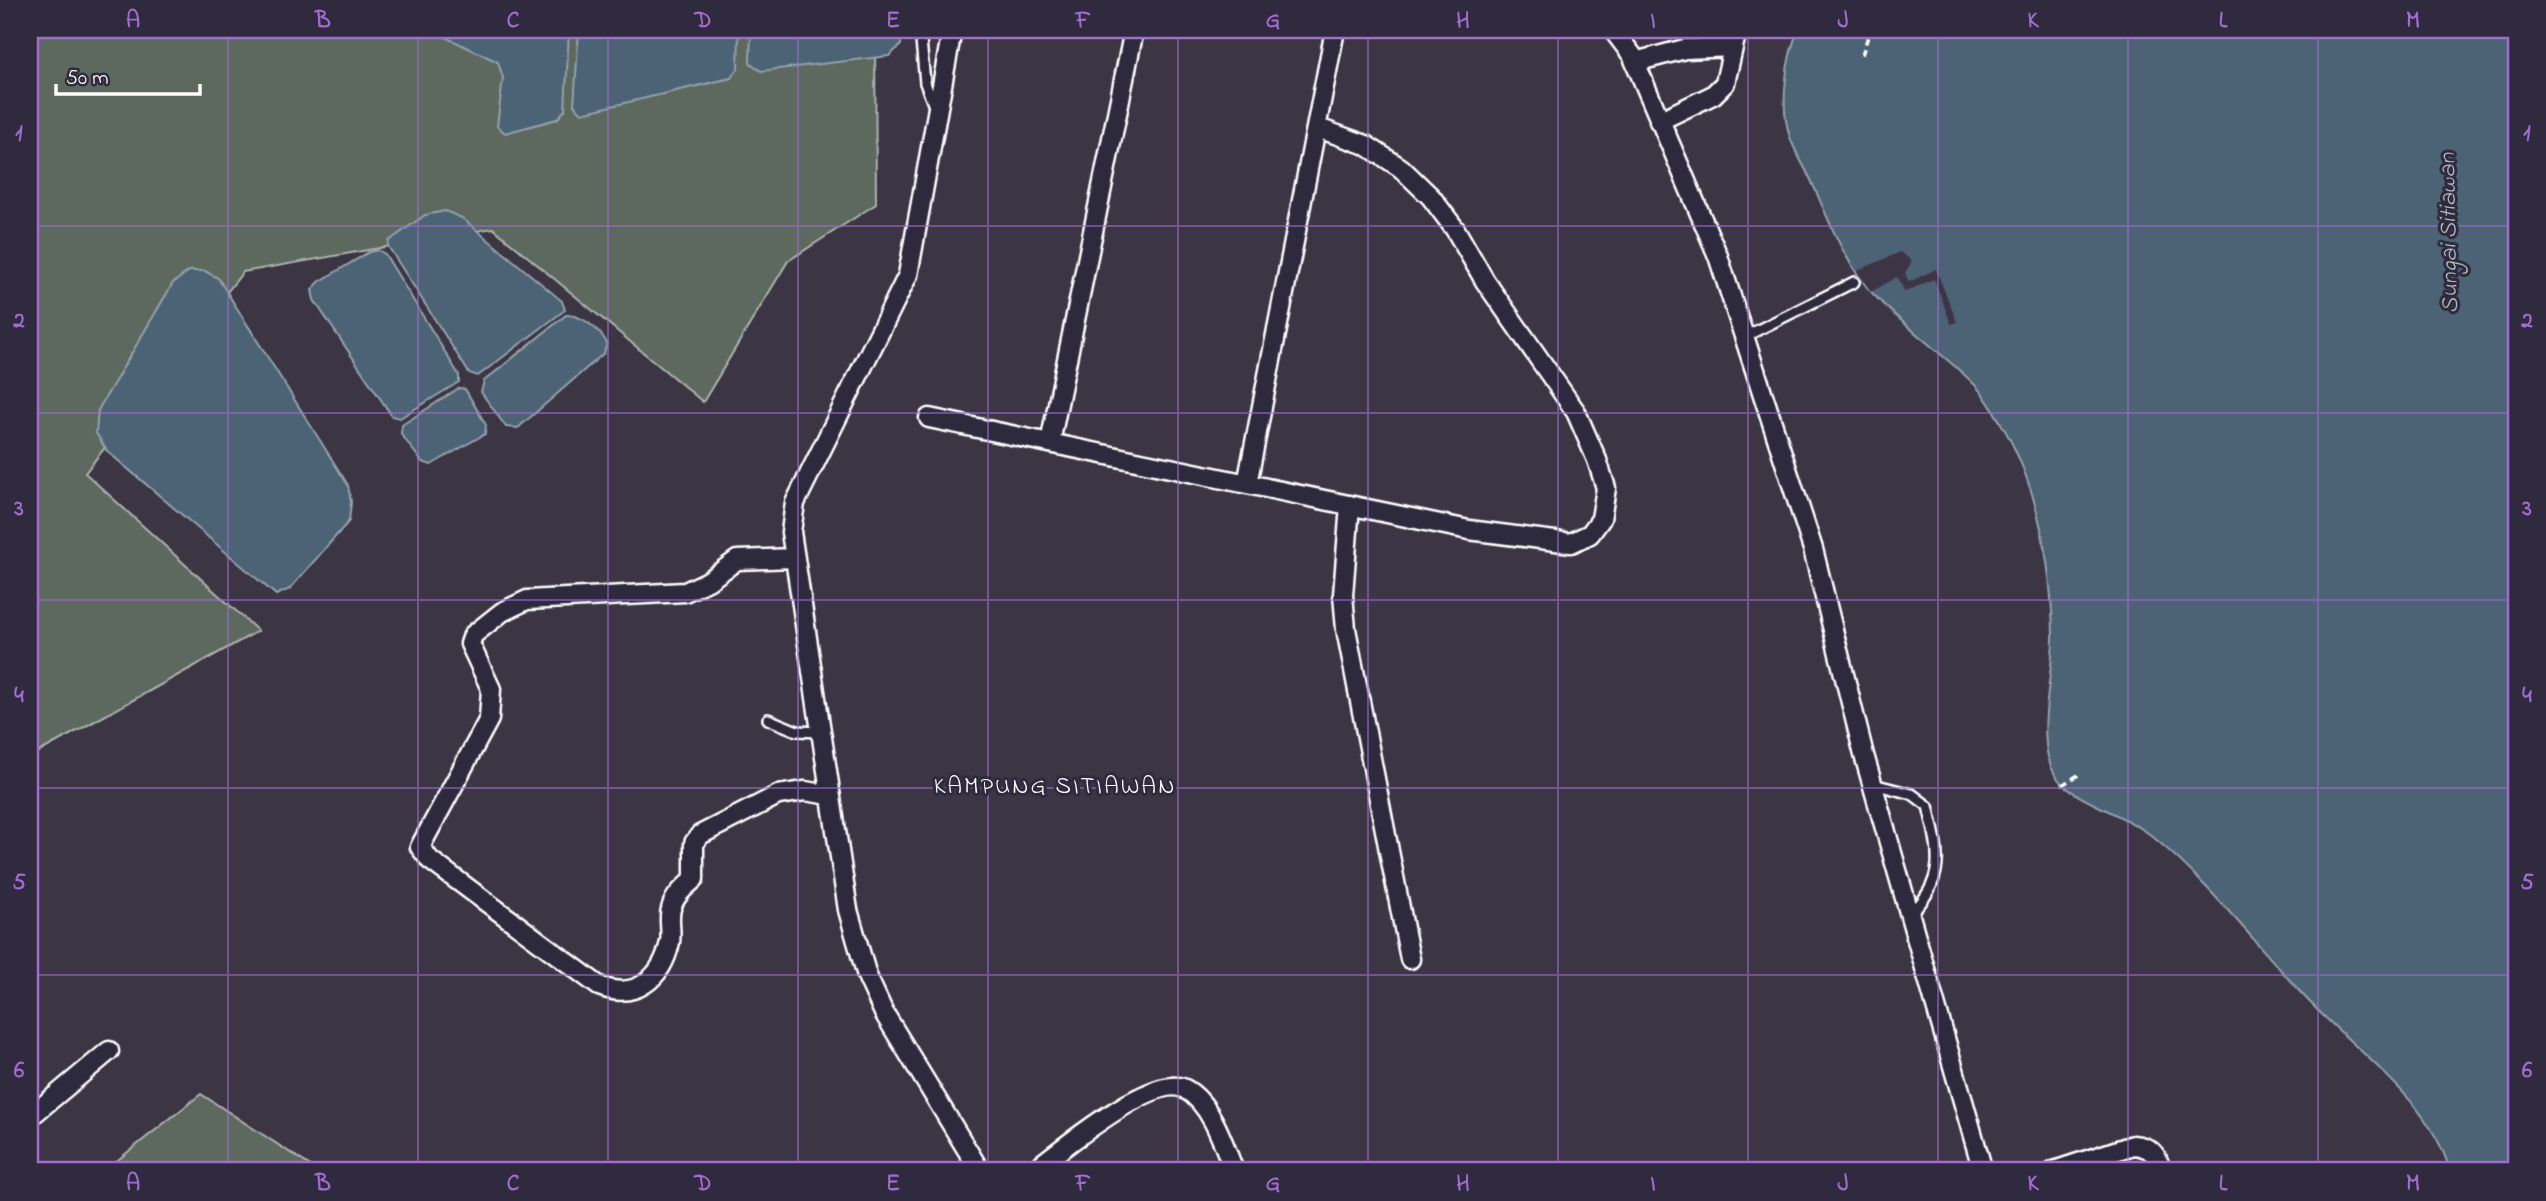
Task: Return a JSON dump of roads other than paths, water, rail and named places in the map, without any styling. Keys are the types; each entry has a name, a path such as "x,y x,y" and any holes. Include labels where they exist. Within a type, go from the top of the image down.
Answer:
{"street":[{"path":"952,30 908,275 795,503 791,532 848,911 867,976 884,1013 980,1171"},
{"path":"1050,443 1134,30"},
{"path":"1247,484 1335,30"},
{"path":"1613,30 1635,62 1718,256 1813,549 1873,784 1983,1171"},
{"path":"1635,62 1735,38 1725,83 1713,95 1659,121"},
{"path":"929,418 1469,530 1571,544 1590,534 1601,519 1606,488 1576,412 1431,197 1401,168 1366,145 1318,128"},
{"path":"1350,505 1343,595 1346,629 1410,959"},
{"path":"793,558 737,560 702,585 685,592 527,600 502,612 473,635 470,644 491,690 489,719 420,846 430,860 599,986 614,992 634,990 658,973 670,941 671,908 677,895 694,879 694,844 700,835 778,795 805,791 830,795"},
{"path":"30,1117 109,1051"},
{"path":"1033,1171 1137,1099 1168,1085 1177,1085 1197,1098 1212,1122 1234,1171"},
{"path":"2054,1171 2133,1145 2152,1151 2158,1158 2161,1171"}],"lane":[{"path":"920,30 925,83 937,113"},
{"path":"1744,337 1854,282"},
{"path":"768,719 797,731 820,732"},
{"path":"1873,784 1912,794 1928,806 1939,864 1933,886 1910,915"}],"water":[{"path":"437,30 569,30 565,110 557,119 505,133 497,126 503,78 498,62 441,35"},
{"path":"579,30 739,30 738,69 731,78 582,113 574,105"},
{"path":"751,30 901,30 901,45 889,56 761,71 750,63"},
{"name":"Sungai Sitiawan","path":"1798,30 2516,30 2516,1171 2450,1171 2440,1144 2407,1097 2303,995 2193,873 2143,829 2076,794 2058,779 2050,765 2045,729 2053,634 2052,607 2040,526 2025,474 2002,425 1982,393 1874,295 1863,283 1838,240 1793,145 1786,122 1786,81 1790,54"},
{"path":"445,211 462,218 562,301 565,310 478,376 469,373 388,246 389,241 425,215"},
{"path":"378,250 385,254 459,375 459,382 400,418 392,416 314,300 312,290 319,282 369,252"},
{"path":"189,271 205,271 218,278 348,485 351,502 349,521 290,589 276,595 107,451 96,433 98,410 173,283"},
{"path":"566,315 584,320 600,333 607,343 604,353 518,428 506,427 481,392 484,381"},
{"path":"459,388 465,389 486,425 485,434 431,465 422,462 401,434 402,425"}],"district":[{"name":"KAMPUNG SITIAWAN","path":"1055,787"}]}
